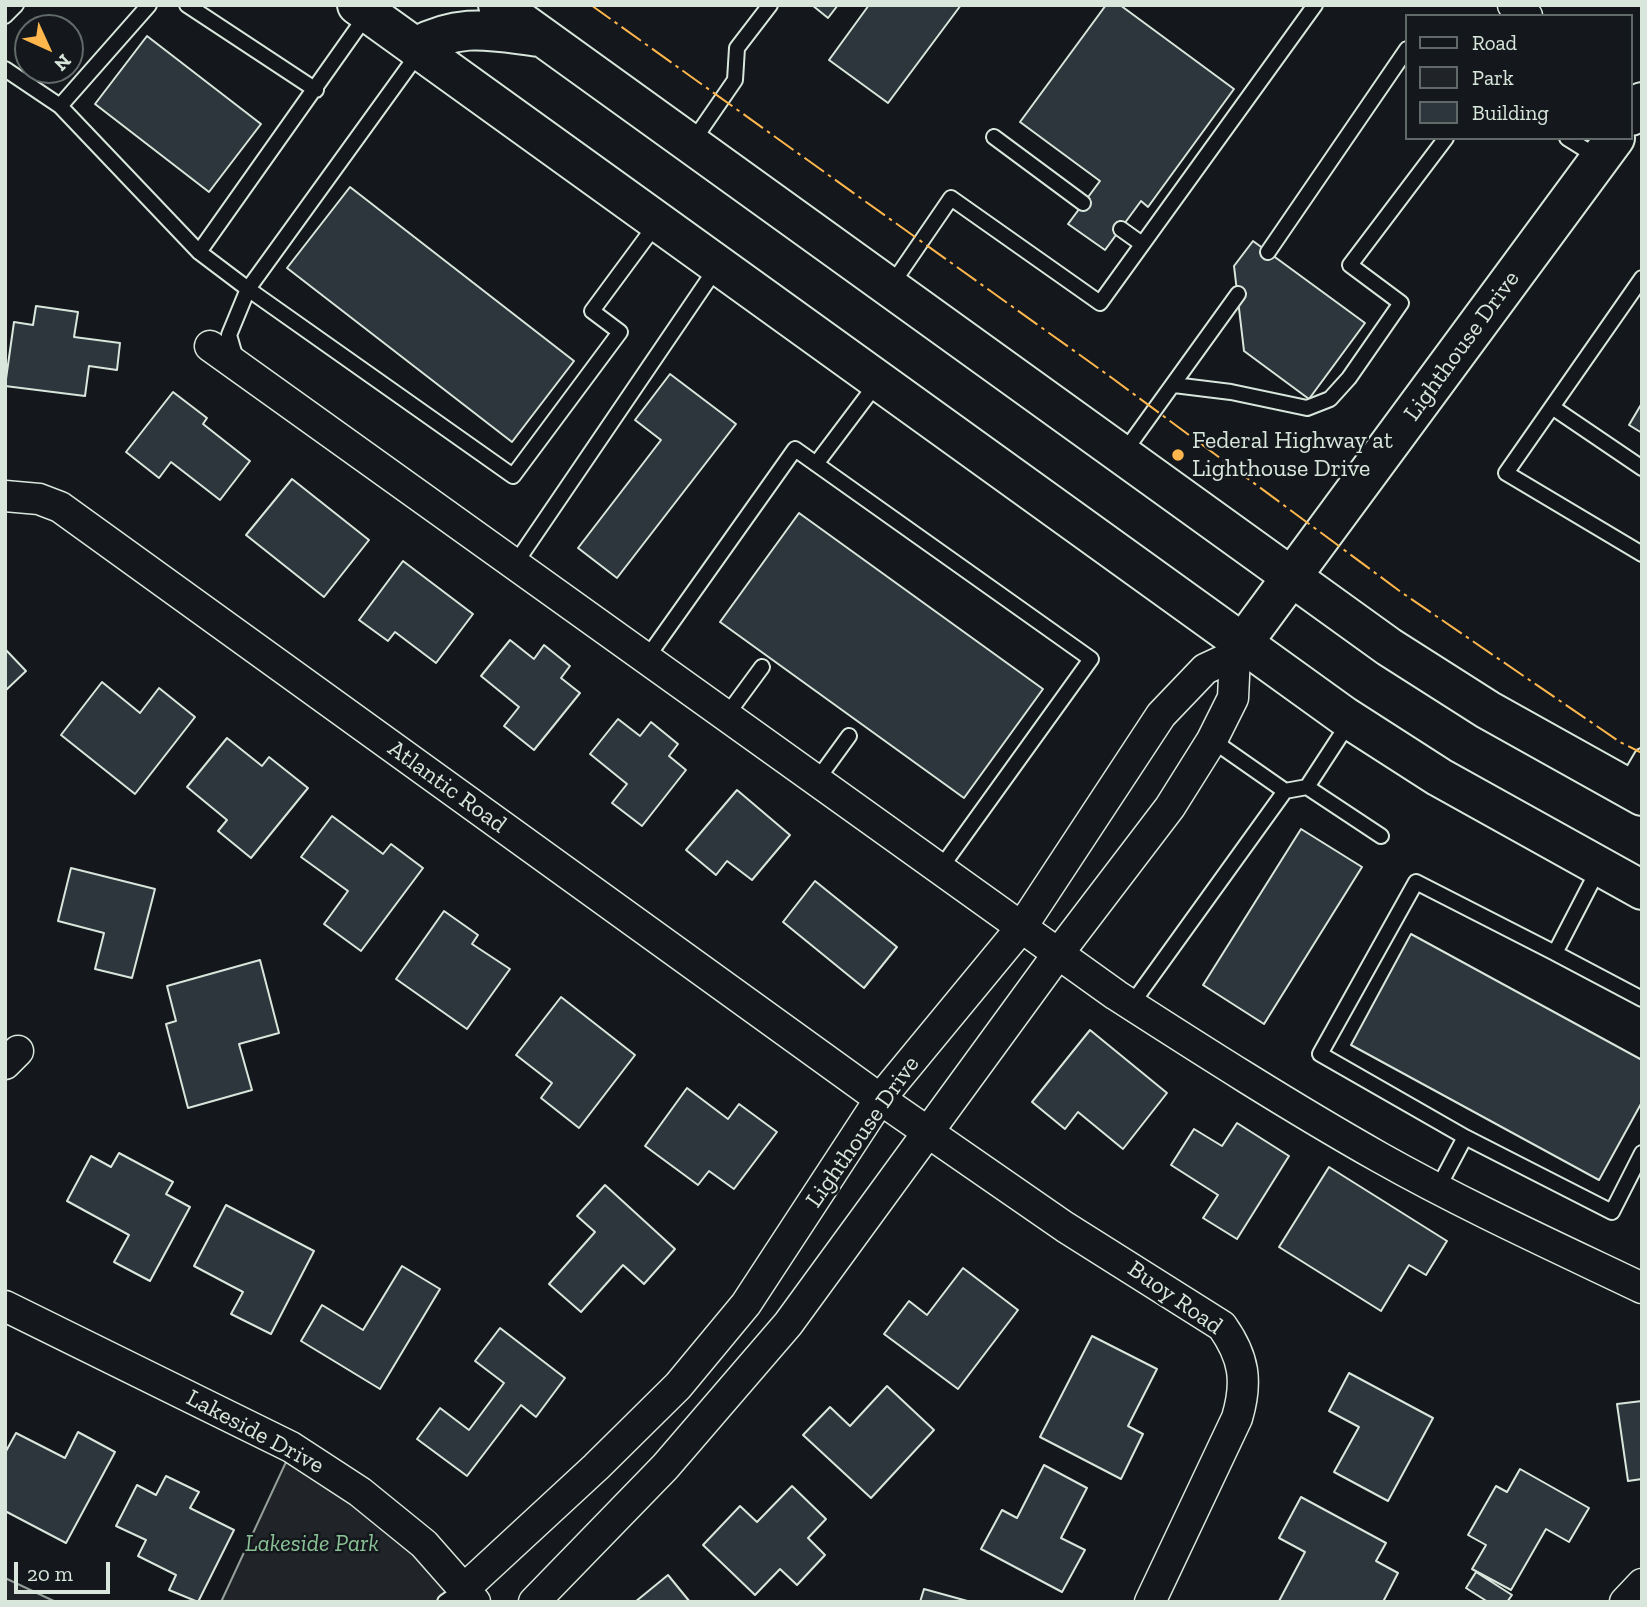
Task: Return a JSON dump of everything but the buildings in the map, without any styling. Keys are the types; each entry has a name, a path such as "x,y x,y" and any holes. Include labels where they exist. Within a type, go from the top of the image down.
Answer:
{"main road":[{"path":"498,5 1389,648 1477,703 1636,780"},
{"path":"363,9 878,382 1238,649 1439,778 1642,890"},
{"path":"417,49 440,33 469,29 542,37"},
{"name":"Lighthouse Drive","path":"1238,649 1608,148"}],"street":[{"path":"210,346 1131,1005 1247,1080 1438,1188 1642,1288"},
{"name":"Atlantic Road","path":"5,496 39,499 60,507 880,1099"},
{"name":"Lighthouse Drive","path":"534,1602 665,1467 788,1324 1058,954 1170,807 1212,740 1233,698 1238,649"},
{"name":"Lighthouse Drive","path":"461,1597 678,1386 746,1304 880,1099 1021,928 1161,715 1205,669 1238,649"},
{"name":"Buoy Road","path":"880,1099 1065,1227 1202,1311 1222,1326 1236,1346 1244,1369 1244,1394 1237,1418 1150,1602"},
{"name":"Lakeside Drive","path":"5,1306 291,1447 360,1492 424,1544 461,1597"},
{"path":"1625,1602 1642,1584"}],"lane":[{"path":"5,16 16,5"},
{"path":"60,106 149,5"},
{"path":"187,5 316,90"},
{"path":"690,144 735,80 737,48 770,5"},
{"path":"889,288 951,198 1100,303 1315,5"},
{"path":"199,252 316,90 363,9"},
{"path":"239,367 229,335 248,289 417,49"},
{"path":"1268,252 1406,50"},
{"path":"5,69 60,106 199,252 513,476 620,332 592,311 657,222"},
{"path":"994,137 1083,203"},
{"path":"1174,385 1231,392 1307,408 1331,399 1349,378 1401,303 1350,265 1444,140"},
{"path":"1575,140 1608,148"},
{"path":"1121,229 1142,244"},
{"path":"515,564 718,266"},
{"path":"1642,278 1506,473 1642,554"},
{"path":"1121,456 1238,295"},
{"path":"816,464 878,382"},
{"path":"1552,407 1642,468"},
{"path":"646,659 795,449 1091,659 940,869"},
{"path":"726,716 762,667"},
{"path":"1307,787 1351,720"},
{"path":"817,780 849,736"},
{"path":"1212,740 1285,791"},
{"path":"1131,1005 1285,791 1307,787 1381,836"},
{"path":"1555,953 1600,867"},
{"path":"1642,999 1416,882 1320,1054 1465,1137 1612,1212 1642,1153"},
{"path":"1438,1188 1465,1137"}],"green space":[{"name":"Lakeside Park","path":"286,1462 352,1499 415,1553 463,1602 221,1602"},
{"path":"5,1578 56,1602 5,1602"}],"power":[{"path":"591,5 1112,378 1401,592 1620,742 1642,753"}],"place":[{"name":"Federal Highway at Lighthouse Drive","path":"1178,455"}]}
